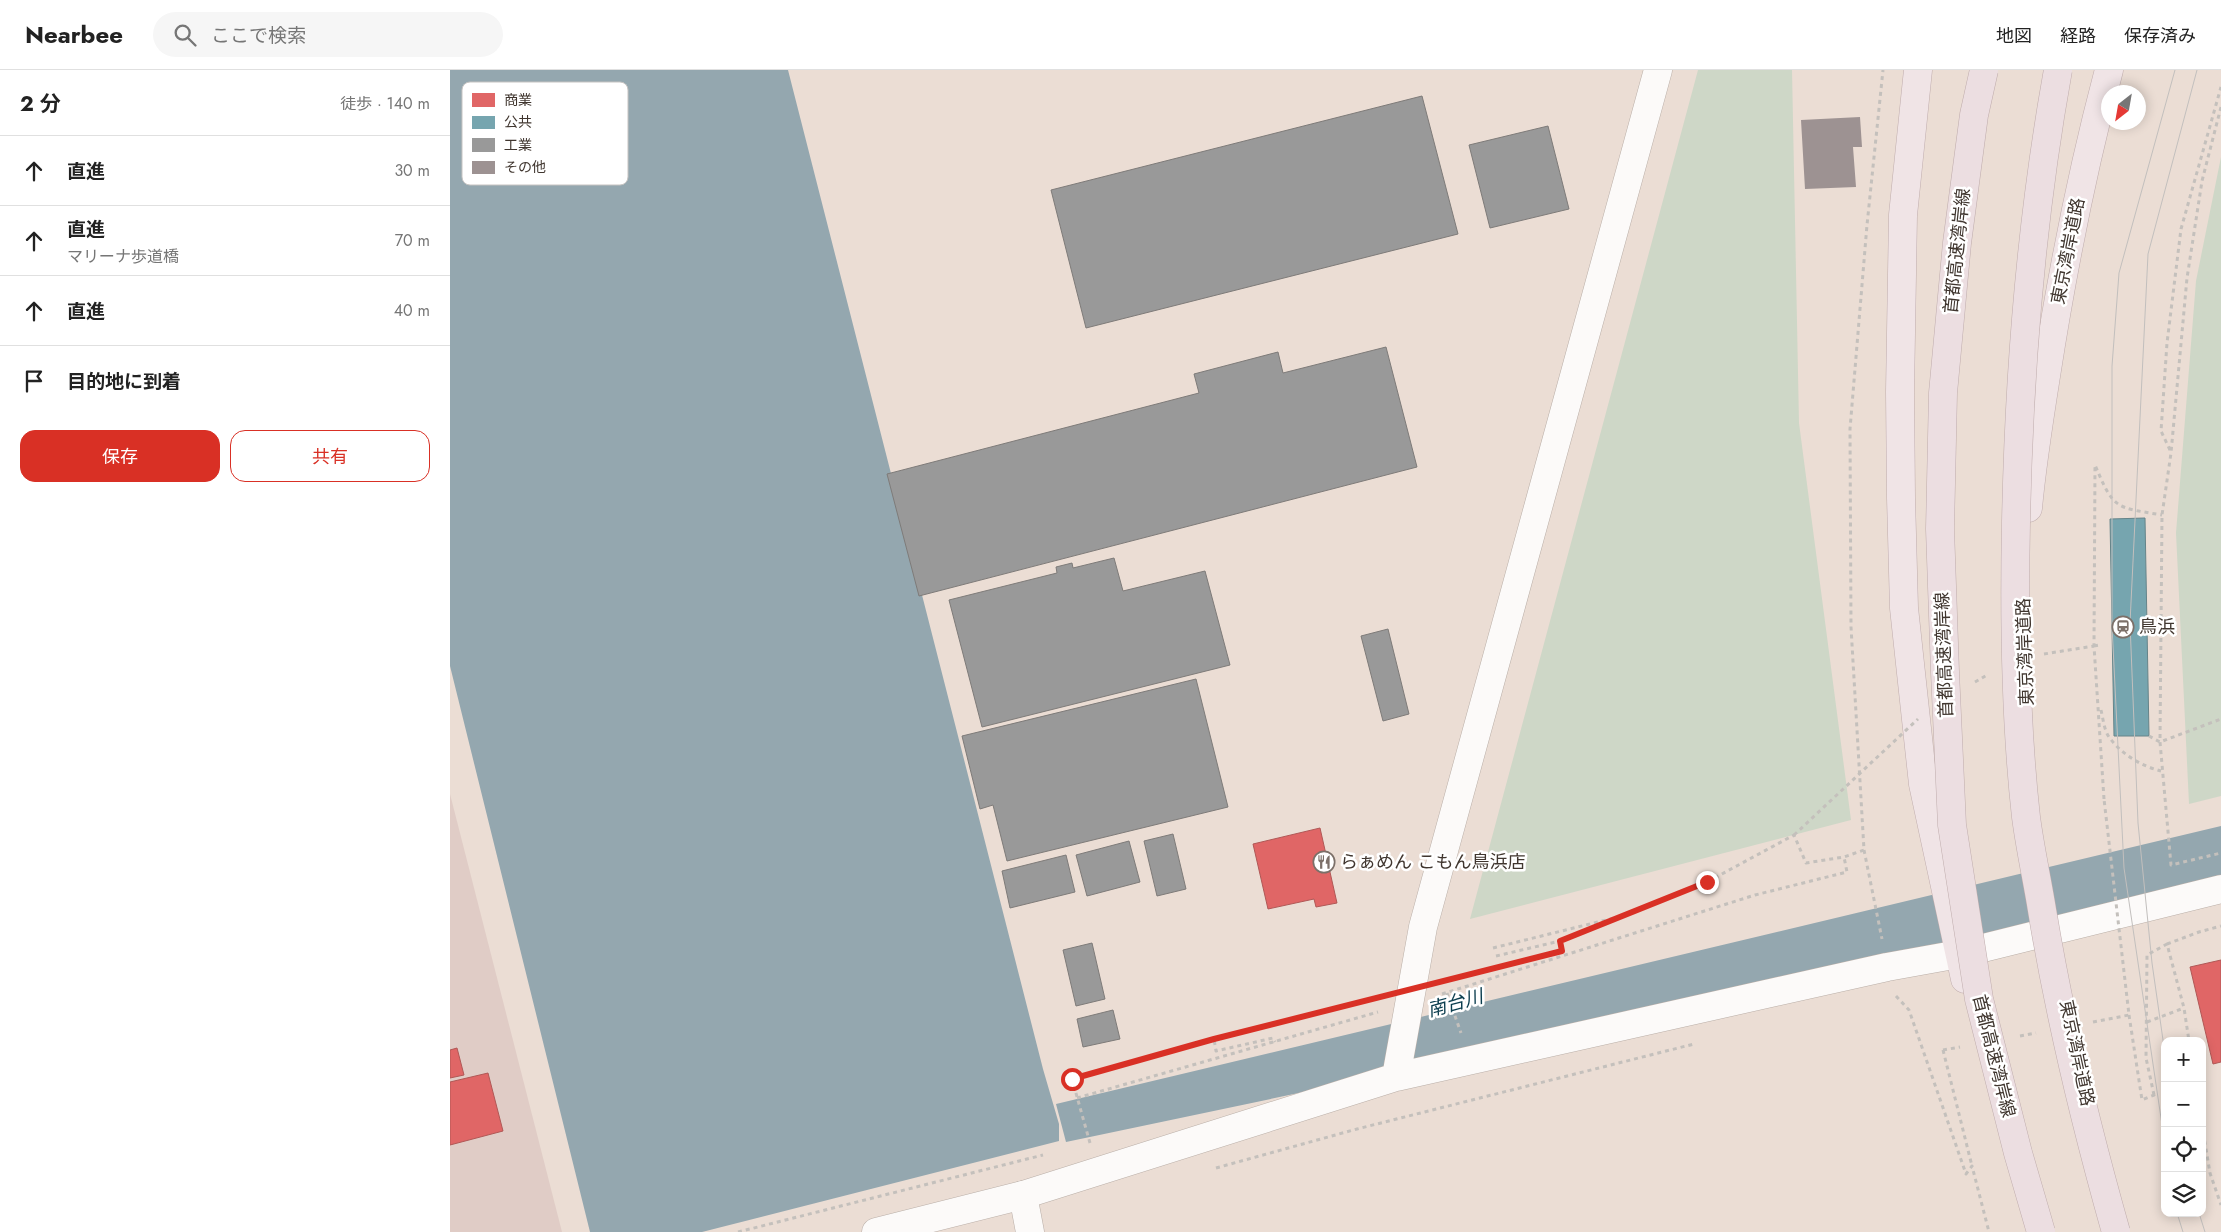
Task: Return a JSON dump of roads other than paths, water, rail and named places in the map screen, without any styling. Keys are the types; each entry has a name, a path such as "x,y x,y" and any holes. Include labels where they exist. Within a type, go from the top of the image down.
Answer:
{"highway":[{"path":"1918,70 1903,216 1900,498 1904,608 1923,784 1959,954 2031,1232"},
{"name":"首都高速湾岸線","path":"1984,70 1974,115 1957,243 1943,393 1940,529 1952,825 1979,999 2040,1232"},
{"path":"2058,70 2045,144 2029,284 2018,437 2014,593 2018,701 2026,818 2055,989 2088,1135 2116,1232"},
{"name":"東京湾岸道路","path":"2109,70 2090,142 2070,232 2033,462 2024,554 2023,644 2034,817 2052,931 2073,1042 2092,1122 2110,1192 2125,1232"}],"street":[{"path":"1396,1076 1423,927 1658,70"},
{"path":"876,1232 1023,1195 1396,1076 1887,967 1959,954 2221,889"},
{"path":"1023,1195 1030,1232"}],"water":[{"path":"450,70 788,70 1043,1069 1059,1124 1059,1141 702,1232 590,1232 450,666"},
{"path":"2221,826 2221,889 1959,954 1066,1142 1056,1104"}],"tram line":[{"path":"2162,1127 2124,868 2112,626 2112,366 2119,273 2175,70"},
{"path":"2163,1037 2152,963 2138,823 2130,623 2148,254 2197,70"},
{"path":"2178,1217 2183,1232"},
{"path":"2200,1217 2205,1232"}],"place":[{"name":"鳥浜","path":"2123,627"},
{"name":"らぁめん こもん鳥浜店","path":"1324,862"}],"water label":[{"name":"南台川","path":"1455,1003"}]}
